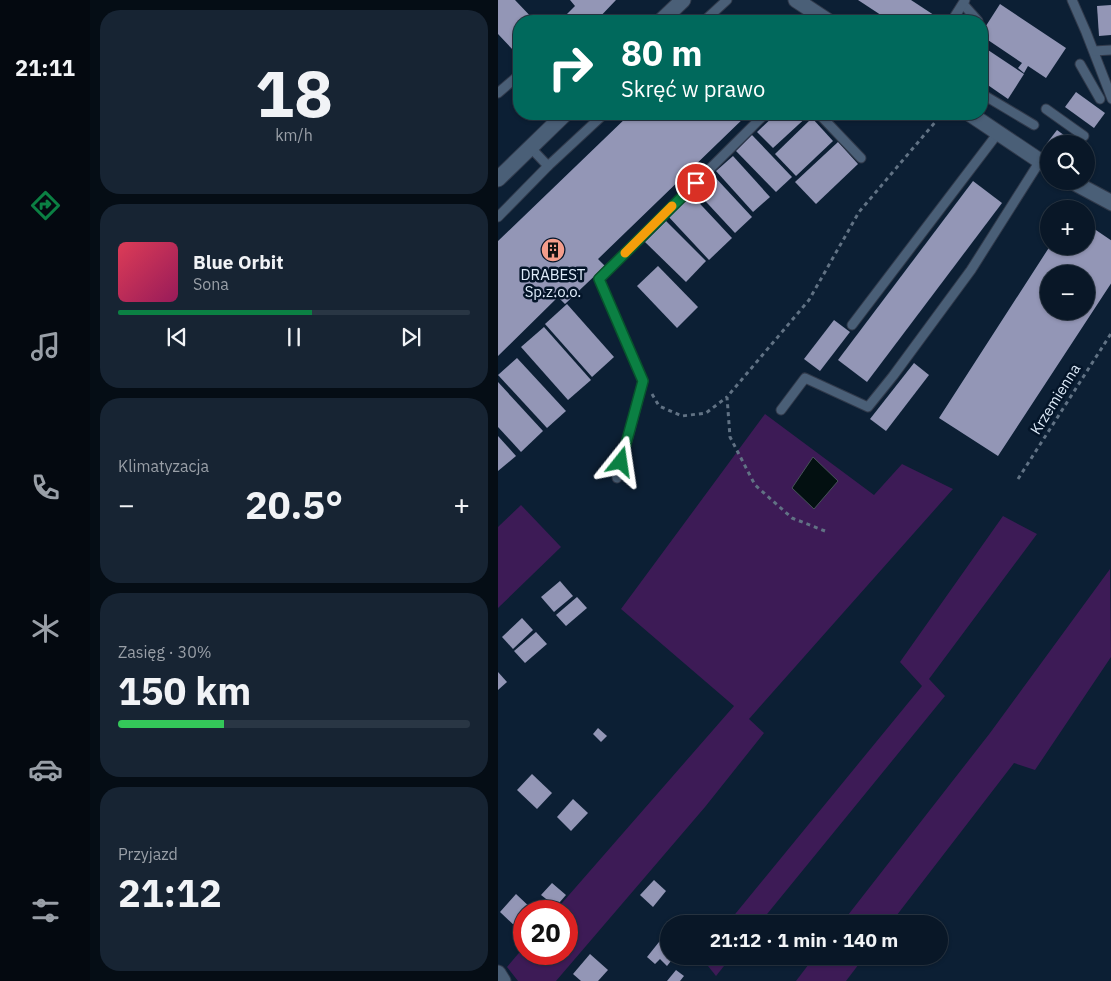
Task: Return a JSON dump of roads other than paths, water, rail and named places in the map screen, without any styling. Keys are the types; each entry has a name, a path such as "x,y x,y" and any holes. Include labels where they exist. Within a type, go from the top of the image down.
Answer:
{"street":[{"path":"668,15 684,0"},
{"path":"796,0 819,15"},
{"path":"498,178 559,120"},
{"path":"979,120 1040,161"},
{"path":"1088,190 1112,203"},
{"path":"498,972 502,981"}],"lane":[{"path":"711,15 727,0"},
{"path":"1072,0 1094,52 1107,76 1112,100"},
{"path":"956,15 964,2 974,15"},
{"path":"1094,52 1112,50"},
{"path":"1080,64 1100,100"},
{"path":"498,93 513,80"},
{"path":"988,98 1034,126"},
{"path":"1046,109 1083,135"},
{"path":"498,216 598,120"},
{"path":"617,478 643,381 599,279 759,120"},
{"path":"825,120 860,158"},
{"path":"852,325 998,133"},
{"path":"530,147 548,166"},
{"path":"781,410 805,378 868,407 971,270 1040,171"}],"place":[{"name":"DRABEST Sp.z.o.o.","path":"553,250"}]}
